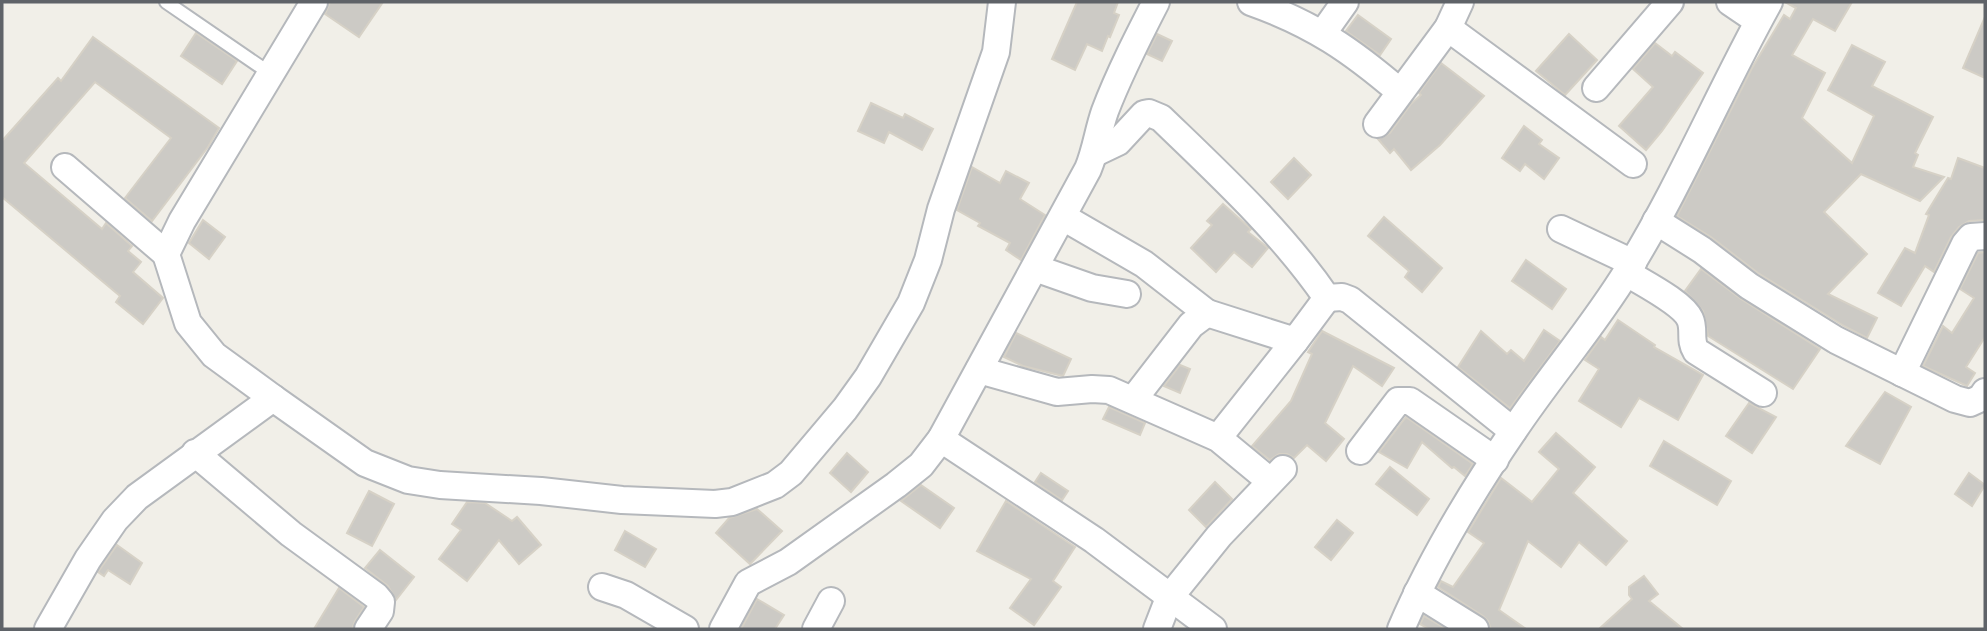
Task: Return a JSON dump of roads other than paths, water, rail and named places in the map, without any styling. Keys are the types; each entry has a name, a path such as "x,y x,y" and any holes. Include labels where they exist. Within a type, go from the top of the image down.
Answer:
{"street":[{"path":"166,254 182,221 314,2"},
{"path":"65,167 166,254 188,323 214,355 365,463 408,480 429,483 622,500 715,504 732,502 775,485 791,473 845,410 868,377 911,303 928,260 941,209 996,52 1002,2"},
{"path":"723,629 748,583 788,562 896,485 921,465 941,439 1063,217 1095,153 1106,109 1156,2"},
{"path":"1251,2 1287,15 1323,33 1359,57 1400,92"},
{"path":"1323,33 1345,2"},
{"path":"1377,124 1448,28 1460,2"},
{"path":"1401,629 1417,593 1467,503 1513,431 1630,268 1656,221 1764,11 1730,2"},
{"path":"1596,88 1657,6"},
{"path":"1448,28 1633,164"},
{"path":"1095,153 1118,142 1144,114 1149,113 1160,118 1224,179 1307,269 1327,298"},
{"path":"1063,217 1144,264 1207,313 1295,341"},
{"path":"1656,221 1702,250 1749,286 1825,333 1955,399 1970,403 1981,398 1985,392"},
{"path":"1561,229 1630,268 1680,307 1689,315 1692,325 1691,343 1696,351 1763,393"},
{"path":"1902,373 1965,244 1971,237 1985,236"},
{"path":"1035,268 1092,288 1127,294"},
{"path":"1218,438 1327,298 1342,297 1350,300 1513,431"},
{"path":"1133,400 1191,325 1207,313"},
{"path":"979,370 1057,392 1109,390 1218,438 1276,475 1219,536 1169,597 1157,629"},
{"path":"48,629 88,559 115,520 137,497 273,398"},
{"path":"1360,451 1398,401 1410,401 1495,460"},
{"path":"941,439 1094,540 1213,629"},
{"path":"195,453 291,534 376,596 381,602 380,611 368,629"},
{"path":"602,587 626,595 685,629"},
{"path":"1417,593 1475,629"},
{"path":"816,629 831,601"}],"lane":[{"path":"166,2 272,74"}]}
